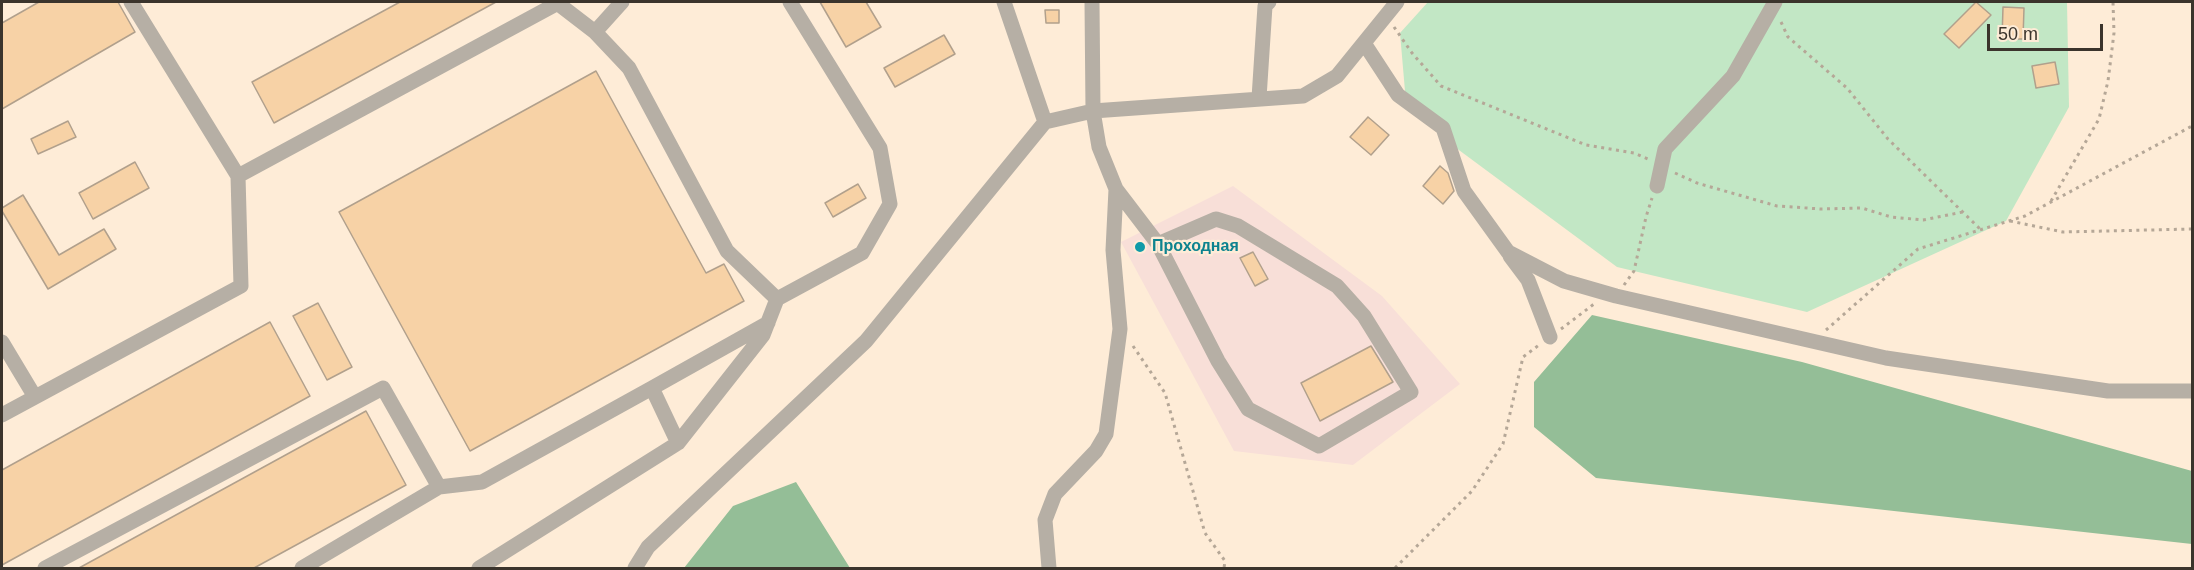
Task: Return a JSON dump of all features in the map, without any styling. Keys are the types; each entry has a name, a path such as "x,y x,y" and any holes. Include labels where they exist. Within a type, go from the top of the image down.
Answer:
{"street":[{"path":"2,415 241,286 238,176 131,2"},
{"path":"238,176 557,2 595,32 629,68 727,251 777,299"},
{"path":"595,32 622,2"},
{"path":"481,568 678,443 763,335 777,299 861,254 890,204 880,148 790,2"},
{"path":"1004,2 1045,122"},
{"path":"1092,2 1093,111 1099,147 1116,189 1158,244 1218,361 1248,409 1319,446 1411,392 1364,316 1337,286 1238,226 1216,219 1158,244"},
{"path":"1259,98 1265,6 1269,2"},
{"path":"635,568 648,547 866,341 1045,122 1093,111 1303,96 1337,76 1397,2"},
{"path":"1657,186 1665,149 1733,76 1774,4"},
{"path":"1364,43 1398,95 1443,128 1464,191 1528,280 1550,337"},
{"path":"1049,568 1045,520 1055,494 1096,451 1106,434 1120,329 1113,250 1116,189"},
{"path":"1508,252 1564,281 1612,295 1886,358 2108,391 2193,391"},
{"path":"302,568 439,487 482,482 768,322"},
{"path":"2,342 35,397"},
{"path":"45,568 383,388 439,487"},
{"path":"652,388 678,443"}],"path":[{"path":"2051,202 2100,119 2114,33 2113,2"},
{"path":"1774,4 1788,37 1847,88 1888,139 1980,230"},
{"path":"1813,341 1845,316 1918,249 2025,216 2193,126"},
{"path":"1395,568 1472,490 1503,444 1523,357 1612,295 1634,271 1646,217 1657,186"},
{"path":"2008,221 2062,232 2193,229"},
{"path":"1120,329 1165,393 1205,532 1225,561 1224,568"}],"shaded area":[{"path":"1233,186 1382,296 1460,384 1353,465 1234,451 1121,242"}],"green space":[{"path":"1428,2 2067,2 2069,107 2006,221 1807,312 1617,267 1444,139 1405,91 1400,33"},
{"path":"1592,315 1802,362 2192,471 2192,544 1596,478 1534,427 1534,382"},
{"path":"796,482 850,568 684,568 733,506"}],"building":[{"path":"39,2 118,2 135,32 2,109 2,23"},
{"path":"400,2 496,2 274,123 252,82"},
{"path":"820,2 866,2 881,27 846,47"},
{"path":"1976,2 1991,15 1959,48 1944,34"},
{"path":"2003,7 2024,8 2023,39 2002,39"},
{"path":"1045,10 1059,10 1059,23 1046,23"},
{"path":"944,35 955,54 895,87 884,68"},
{"path":"2055,62 2059,84 2036,88 2032,66"},
{"path":"596,71 706,273 724,264 744,301 470,451 339,212"},
{"path":"1368,117 1389,135 1371,155 1350,137"},
{"path":"68,121 76,137 38,154 31,139"},
{"path":"135,162 149,188 93,219 79,193"},
{"path":"1440,166 1448,173 1454,191 1443,204 1423,186"},
{"path":"858,184 866,198 833,217 825,203"},
{"path":"23,195 59,255 104,229 116,249 48,289 2,211 2,208"},
{"path":"1253,252 1268,279 1255,286 1240,258"},
{"path":"318,303 352,367 327,380 293,316"},
{"path":"270,322 310,396 2,565 2,470"},
{"path":"1371,346 1393,382 1320,421 1301,383"},
{"path":"366,411 406,485 254,568 79,568"}],"place":[{"name":"Проходная","path":"1140,247"}]}
